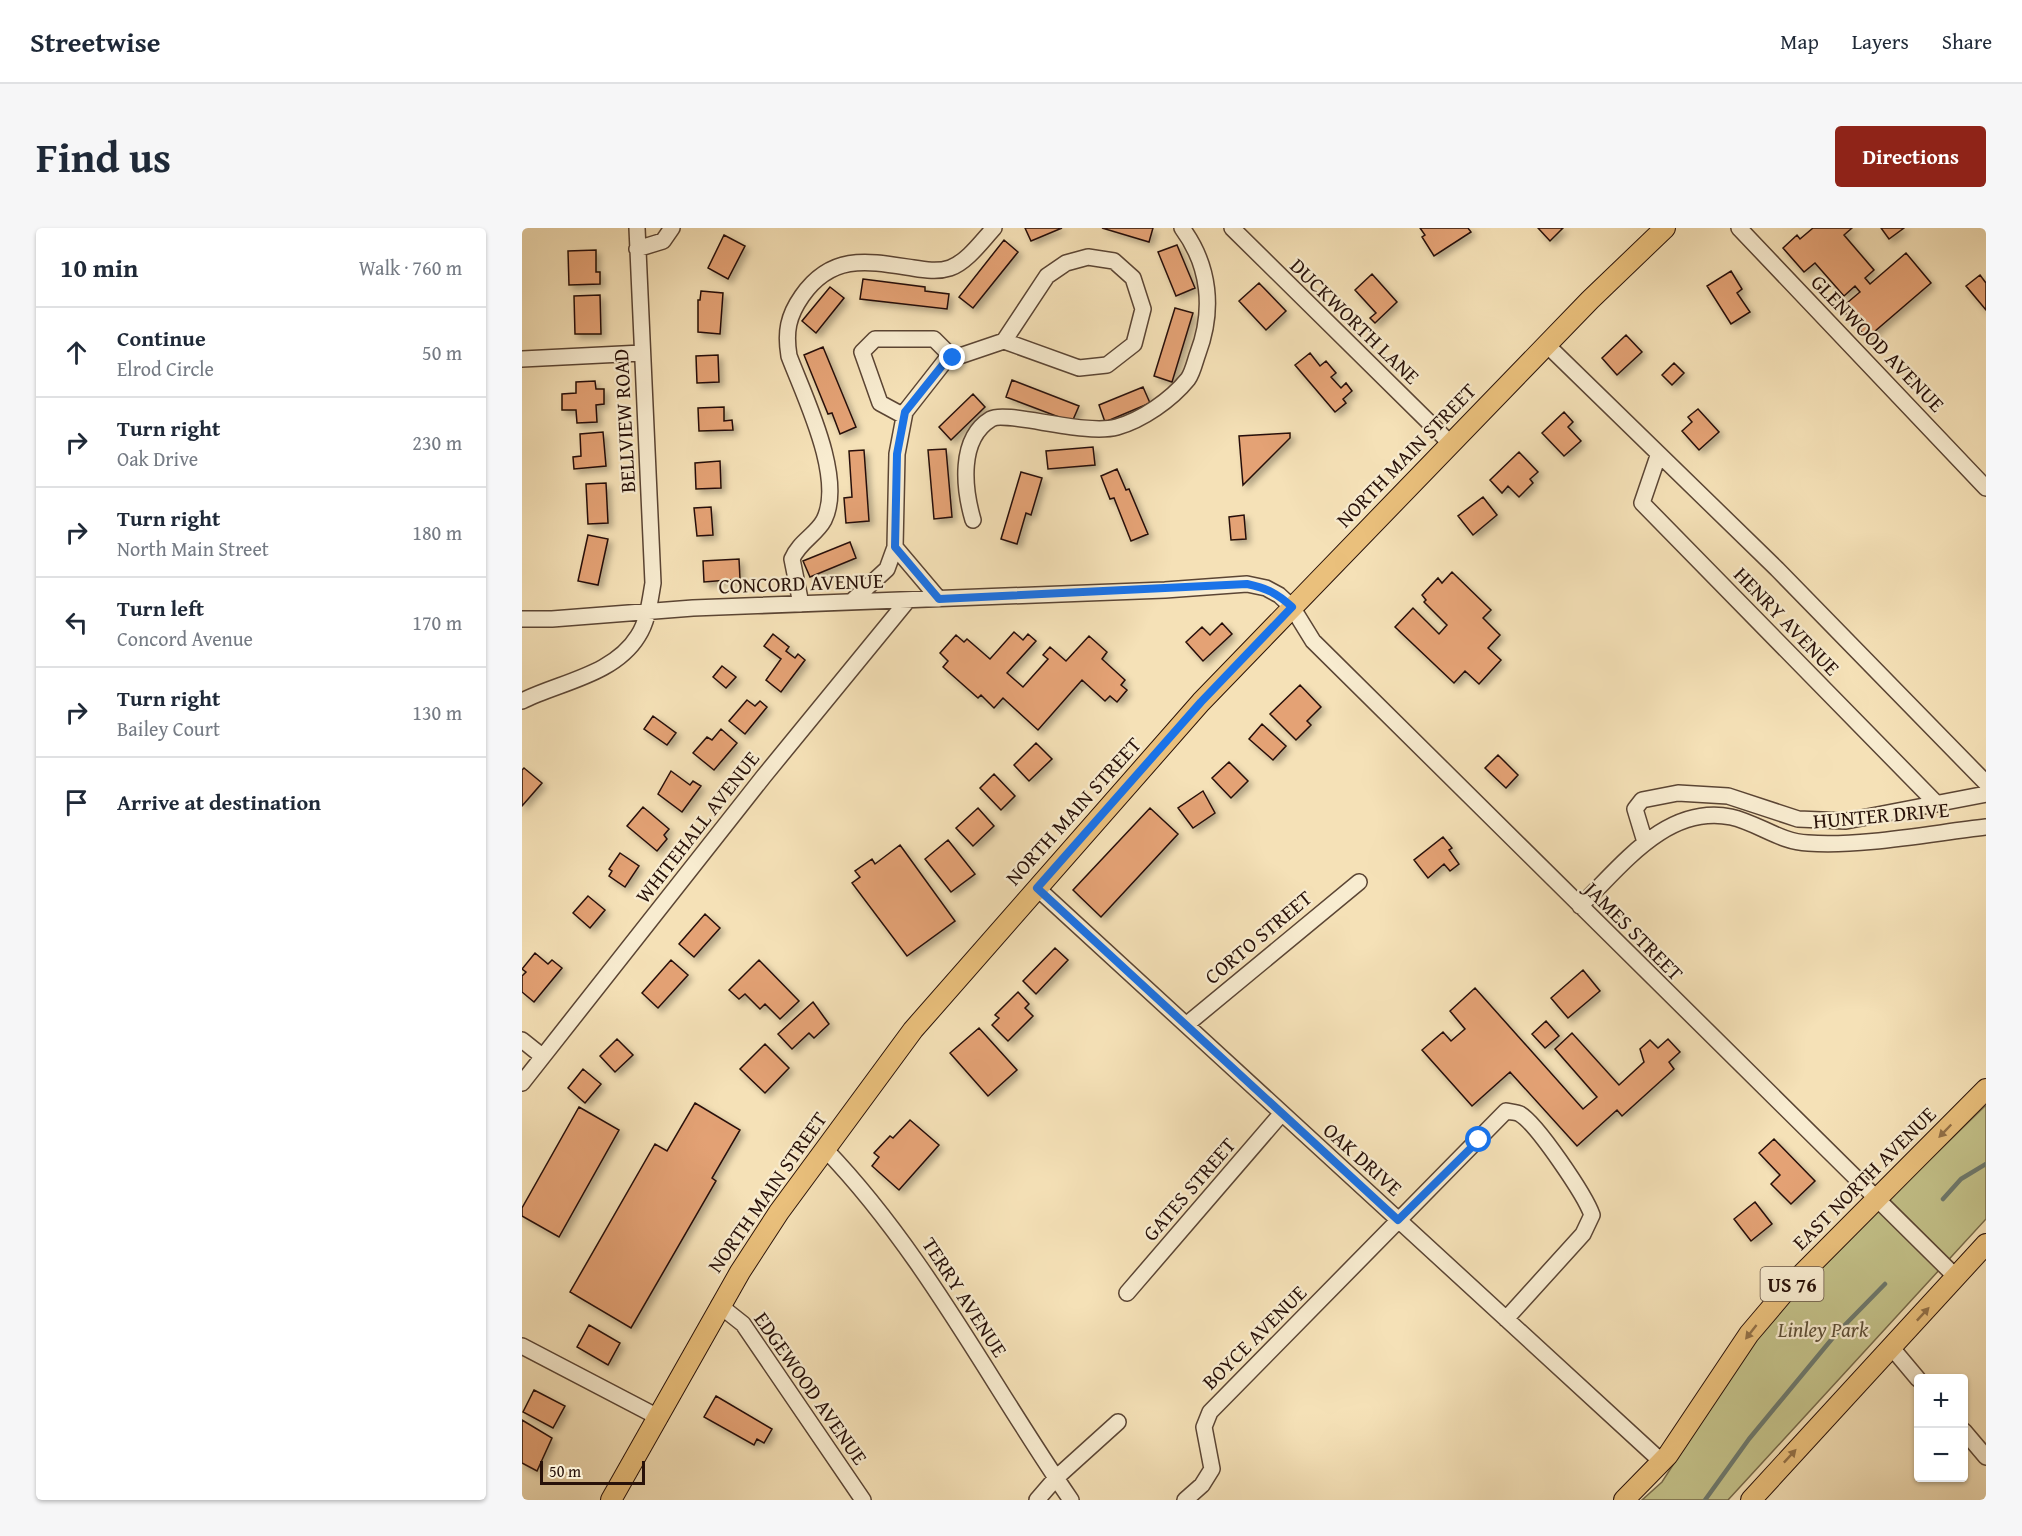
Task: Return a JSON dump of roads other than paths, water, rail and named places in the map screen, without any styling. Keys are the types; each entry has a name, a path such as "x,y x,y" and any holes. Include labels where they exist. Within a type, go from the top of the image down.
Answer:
{"main road":[{"name":"NORTH MAIN STREET","path":"610,1500 719,1305 768,1228 909,1034 1201,702 1450,443 1665,228"},
{"name":"EAST NORTH AVENUE","path":"1624,1500 1662,1462 1749,1334 1788,1288 1986,1089"},
{"path":"1751,1500 1986,1244"}],"street":[{"name":"BELLVIEW ROAD","path":"522,701 615,661 638,637 647,611 653,583 637,228"},
{"path":"638,249 663,241 672,228"},
{"path":"801,604 792,559 802,541 823,521 828,491 825,451 787,347 786,326 797,304 819,274 833,267 870,261 922,270 951,268 994,228"},
{"path":"974,520 966,488 968,452 978,432 992,418 1010,415 1022,420 1095,430 1117,427 1138,419 1161,403 1189,378 1204,337 1209,307 1198,255 1182,228"},
{"name":"DUCKWORTH LANE","path":"1232,228 1450,443"},
{"name":"GLENWOOD AVENUE","path":"1739,228 1986,488"},
{"path":"851,602 887,569 895,547 897,454 904,416 945,362 1004,341 1047,276 1066,263 1088,258 1114,261 1133,278 1143,309 1134,344 1107,365 1079,368 1004,341"},
{"path":"904,416 880,403 862,352 875,339 934,339 953,358"},
{"name":"HENRY AVENUE","path":"1547,345 1658,456 1777,569 1986,783"},
{"path":"522,359 642,352"},
{"name":"HENRY AVENUE","path":"1658,456 1642,503 1937,804"},
{"path":"895,547 939,599"},
{"name":"CONCORD AVENUE","path":"522,619 552,620 647,611 1247,584 1266,588 1279,595 1292,607"},
{"name":"WHITEHALL AVENUE","path":"522,1083 908,600"},
{"name":"JAMES STREET","path":"1292,607 1313,641 1956,1277"},
{"name":"HUNTER DRIVE","path":"1645,842 1635,809 1642,800 1678,793 1728,796 1798,819 1846,821 1986,794"},
{"name":"HUNTER DRIVE","path":"1580,906 1645,842 1678,822 1709,816 1731,818 1781,838 1808,843 1842,843 1986,827"},
{"name":"CORTO STREET","path":"1185,1025 1359,882"},
{"name":"OAK DRIVE","path":"1037,888 1662,1462"},
{"path":"522,1040 542,1056"},
{"path":"1398,1220 1506,1111 1520,1114 1585,1196 1592,1215 1583,1234 1506,1319"},
{"name":"GATES STREET","path":"1127,1293 1282,1113"},
{"name":"TERRY AVENUE","path":"825,1149 853,1179 905,1244 1056,1478"},
{"name":"BOYCE AVENUE","path":"1185,1500 1202,1485 1212,1469 1204,1427 1210,1412 1398,1220"},
{"name":"EDGEWOOD AVENUE","path":"719,1305 743,1324 862,1499"},
{"path":"522,1346 656,1416"},
{"path":"1892,1348 1914,1374"},
{"path":"1037,1500 1056,1478 1118,1422"},
{"path":"1968,1436 1986,1457"},
{"path":"1056,1478 1071,1500"}],"waterway":[{"path":"1943,1199 1961,1179 1986,1164"},
{"path":"1705,1500 1749,1439 1836,1334 1885,1284"}],"park label":[{"name":"Linley Park","path":"1823,1329"}]}
